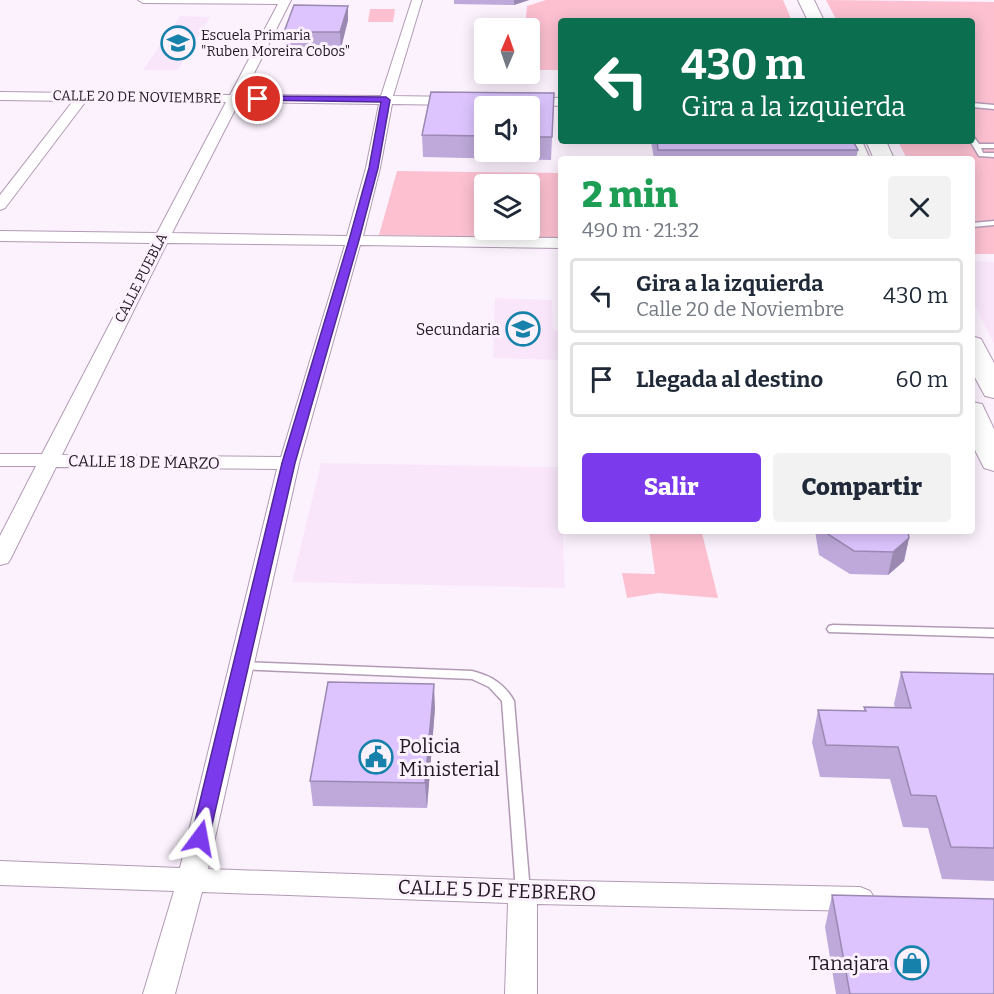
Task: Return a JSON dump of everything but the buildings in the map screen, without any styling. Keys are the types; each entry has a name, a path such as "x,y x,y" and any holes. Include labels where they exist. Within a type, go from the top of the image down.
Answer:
{"street":[{"path":"143,0 286,1"},
{"path":"159,994 191,881 239,666 289,463 354,240 373,168 386,100 417,0"},
{"path":"806,0 815,18"},
{"name":"CALLE PUEBLA","path":"0,558 48,460 286,1"},
{"name":"CALLE 20 DE NOVIEMBRE","path":"0,96 468,101"},
{"path":"0,205 82,97"},
{"path":"540,102 558,102"},
{"path":"0,236 558,243"},
{"path":"975,350 994,390"},
{"path":"975,417 994,462"},
{"name":"CALLE 18 DE MARZO","path":"0,460 289,463"},
{"name":"CALLE 5 DE FEBRERO","path":"0,873 523,892 888,899"},
{"path":"521,994 523,892"}],"lane":[{"path":"975,105 994,107"},
{"path":"975,142 994,146"},
{"path":"975,144 981,155 994,165"},
{"path":"981,155 994,155"},
{"path":"975,225 994,223"},
{"path":"833,629 994,633"},
{"path":"239,666 472,675 489,680 502,689 508,701 523,892"}],"shaded area":[{"path":"546,0 783,0 791,18 558,18 558,70 540,70 540,18 526,18 527,6"},
{"path":"826,0 994,2 994,254 975,254 975,156 906,156 900,144 975,144 975,18 835,18"},
{"path":"370,9 395,9 393,22 368,22"},
{"name":"Escuela Primaria \"Ruben Moreira Cobos\"","path":"180,16 210,17 178,70 143,70"},
{"path":"397,171 558,173 558,238 540,238 540,174 474,174 474,237 379,235"},
{"path":"975,261 994,262 994,343 975,306"},
{"name":"Secundaria","path":"495,298 552,300 553,330 558,331 558,360 493,358"},
{"path":"321,463 558,467 558,534 563,534 565,588 292,582"},
{"path":"649,534 702,534 718,598 658,593 627,598 622,573 655,574"}],"place":[{"name":"Escuela Primaria \"Ruben Moreira Cobos\"","path":"178,43"},
{"name":"Secundaria","path":"523,329"},
{"name":"Policia Ministerial","path":"376,757"},
{"name":"Tanajara","path":"912,963"}],"route":[{"path":"200,838 289,463 354,240 373,168 386,100 258,99"}]}
